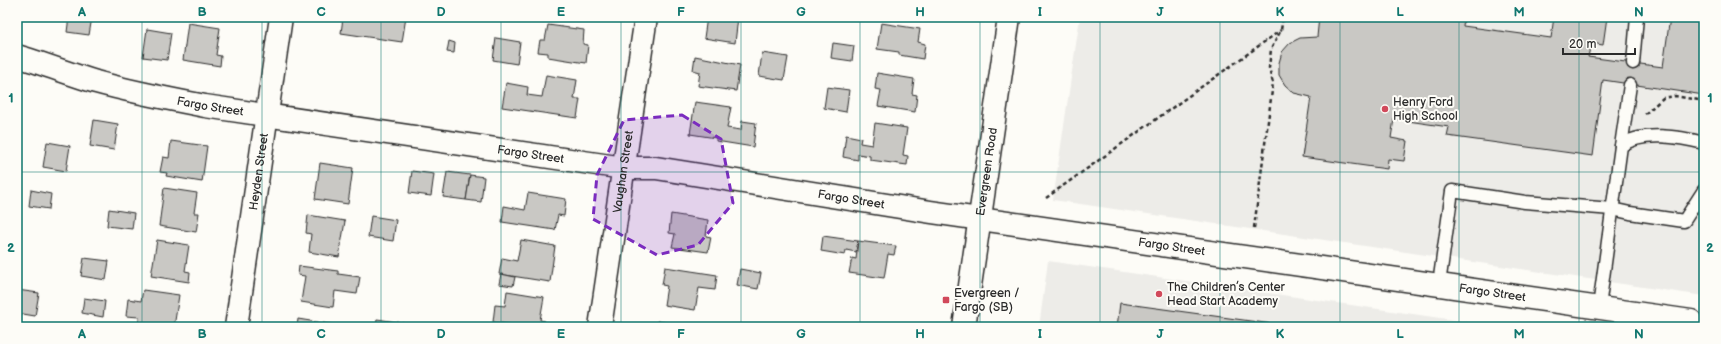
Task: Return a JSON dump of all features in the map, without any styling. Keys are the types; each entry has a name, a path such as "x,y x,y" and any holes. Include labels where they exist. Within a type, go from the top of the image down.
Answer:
{"street":[{"name":"Heyden Street","path":"236,327 281,17"},
{"name":"Vaughan Street","path":"600,327 646,17"},
{"name":"Evergreen Road","path":"964,327 1009,17"},
{"name":"Fargo Street","path":"17,56 95,81 205,106 624,168 656,168 980,219 1691,321"}],"lane":[{"path":"1633,63 1637,17"},
{"path":"1599,307 1630,85"},
{"path":"1621,146 1632,140 1646,138 1680,137 1704,143"},
{"path":"1438,284 1452,191 1525,202 1612,209 1684,221 1704,190"}],"path":[{"path":"1254,228 1273,83 1269,68 1271,49 1281,30 1283,17"},
{"path":"1046,198 1281,30"},
{"path":"1624,124 1642,116 1664,98 1675,96 1704,101"}],"highlighted area":[{"path":"682,115 721,139 733,203 698,245 657,255 593,219 597,175 624,120"}],"shaded area":[{"name":"Henry Ford High School","path":"1080,17 1704,17 1704,296 1053,200"},
{"name":"The Children’s Center Head Start Academy","path":"1048,261 1502,327 1039,327"}],"building":[{"path":"69,17 92,17 89,35 67,32"},
{"path":"337,17 406,17 402,42 341,33 343,18"},
{"path":"707,17 738,17 735,43 704,38"},
{"name":"Henry Ford High School","path":"1319,17 1464,17 1463,26 1551,38 1554,17 1607,17 1603,45 1591,43 1588,57 1663,67 1670,17 1704,17 1704,95 1603,80 1593,156 1447,136 1449,127 1394,119 1391,138 1407,141 1404,161 1388,159 1387,169 1302,157 1311,97 1294,93 1285,85 1279,75 1279,63 1282,52 1290,43 1300,38 1317,37"},
{"path":"188,23 220,28 216,55 221,56 220,66 183,60"},
{"path":"881,23 920,29 918,42 925,44 923,59 899,55 899,52 877,49"},
{"path":"548,25 584,30 583,44 588,45 586,63 548,57 548,53 538,52 540,40 545,40"},
{"path":"147,29 171,33 167,60 143,57"},
{"path":"496,38 520,42 517,64 493,60"},
{"path":"449,41 455,43 454,53 447,52"},
{"path":"833,43 854,46 852,61 831,58"},
{"path":"762,53 788,57 784,80 759,76"},
{"path":"695,56 740,65 736,91 698,86 700,72 693,70"},
{"path":"877,73 914,79 912,94 917,95 915,112 878,106 881,90 875,89"},
{"path":"546,75 577,80 574,99 580,99 577,118 502,107 506,83 528,87 527,95 542,97"},
{"path":"827,87 849,90 846,112 824,108"},
{"path":"695,102 731,107 727,128 741,130 742,121 756,123 753,147 716,141 716,138 690,134"},
{"path":"94,120 118,124 114,150 90,146"},
{"path":"875,123 907,128 903,155 908,156 907,165 870,160 870,156 858,154 858,160 843,157 846,135 861,138 860,143 872,145"},
{"path":"171,141 207,146 202,182 166,176 167,173 160,172 163,157 169,158"},
{"path":"47,142 70,146 66,171 43,167"},
{"path":"320,163 353,168 348,204 315,199"},
{"path":"412,171 434,174 431,196 409,193"},
{"path":"447,172 470,175 466,200 443,197"},
{"path":"470,175 484,177 481,202 466,200"},
{"path":"164,188 197,193 194,213 199,213 196,232 159,226"},
{"path":"31,190 51,194 49,209 29,206"},
{"path":"528,193 566,199 564,216 558,215 555,230 502,222 504,206 525,210"},
{"path":"109,209 134,213 132,229 107,226"},
{"path":"671,214 708,220 706,236 711,237 708,252 672,247 675,234 669,233"},
{"path":"308,215 345,221 339,257 309,252 311,234 306,233"},
{"path":"371,216 396,220 393,241 368,237"},
{"path":"823,236 858,241 856,252 846,250 845,255 821,251"},
{"path":"157,240 189,245 185,271 190,272 189,282 151,276"},
{"path":"521,240 555,246 550,282 499,274 502,258 517,261"},
{"path":"858,241 896,246 894,255 888,254 884,278 849,273 852,258 856,259"},
{"path":"84,258 109,261 106,280 81,276"},
{"path":"299,266 338,271 338,274 360,277 357,294 335,291 333,307 301,302 305,276 298,275"},
{"path":"665,267 717,275 715,290 699,288 695,310 664,305 667,286 662,285"},
{"path":"740,269 761,273 758,289 737,285"},
{"path":"501,274 515,277 513,286 499,284"},
{"path":"17,290 39,293 35,316 17,313"},
{"path":"143,290 179,295 174,327 138,326 139,317 126,316 128,299 141,301"},
{"path":"507,291 544,297 540,320 545,321 544,327 528,327 493,322 495,305 505,306"},
{"path":"84,298 105,301 103,317 82,313"},
{"path":"1120,303 1294,327 1117,327"},
{"path":"298,319 335,325 334,327 297,327"},
{"path":"377,319 403,323 402,327 376,327"},
{"path":"657,321 693,327 656,327"}],"place":[{"name":"Henry Ford High School","path":"1385,109"},
{"name":"The Children’s Center Head Start Academy","path":"1159,294"},
{"name":"Evergreen / Fargo (SB)","path":"946,300"}]}
